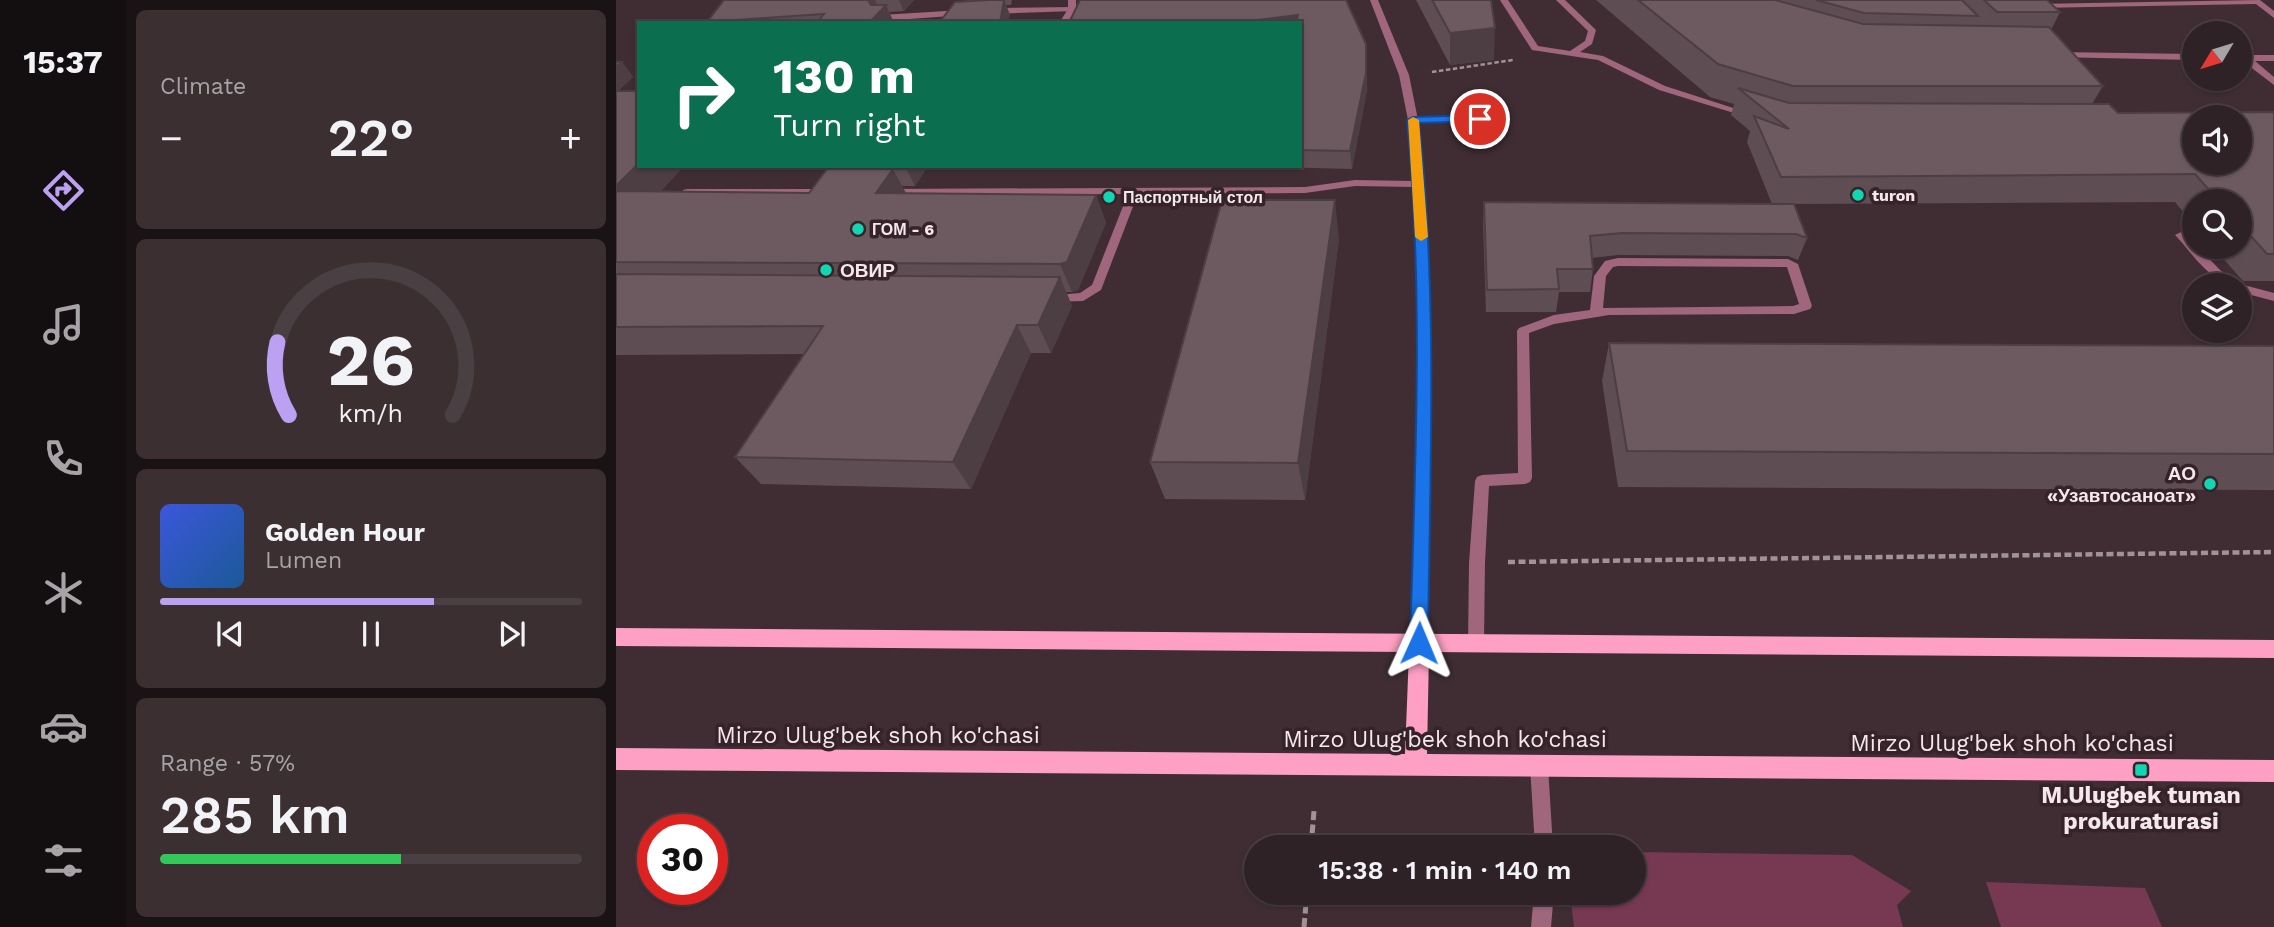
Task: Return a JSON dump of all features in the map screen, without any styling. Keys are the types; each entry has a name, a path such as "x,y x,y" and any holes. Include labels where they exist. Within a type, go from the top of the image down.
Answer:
{"main road":[{"path":"616,637 2274,649"},
{"path":"1416,765 1419,643"},
{"name":"Mirzo Ulug'bek shoh ko'chasi","path":"616,759 2274,771"}],"street":[{"path":"1374,0 1404,75 1413,120 1419,184 1425,331 1419,643"},
{"path":"1504,0 1535,48 1600,58 1662,88 1755,116"},
{"path":"1560,0 1592,30 1589,42 1573,53"},
{"path":"2026,7 2256,1 2274,15"},
{"path":"881,18 1072,4"},
{"path":"1064,21 1072,4"},
{"path":"2046,54 2182,57"},
{"path":"2252,58 2274,58"},
{"path":"2252,64 2274,82"},
{"path":"1413,120 1480,119"},
{"path":"869,192 1305,190 1354,183 1419,184"},
{"path":"1031,299 1073,299 1083,297 1097,288 1134,191"},
{"path":"687,192 841,192"},
{"path":"2181,235 2217,273"},
{"path":"1476,643 1476,563 1482,481 1525,478 1523,331 1536,323 1596,313 1794,310 1806,306 1792,264 1788,263 1618,262 1609,264 1600,276 1596,313"},
{"path":"2252,291 2274,297"},
{"path":"1539,766 1543,835"},
{"path":"1541,927 1543,905"}],"path":[{"path":"1404,75 1521,58 1535,48"},
{"path":"1476,563 2274,552"},
{"path":"1312,835 1314,811"},
{"path":"1304,927 1306,905"}],"shaded area":[{"path":"1646,852 1852,855 1911,891 1897,905 1903,927 1574,927 1571,905 1646,905"},
{"path":"1986,882 2145,888 2162,927 2001,927"}],"building":[{"path":"724,0 868,0 871,5 886,5 871,21 819,21 824,14 708,21"},
{"path":"1004,0 1000,21 941,21 955,2"},
{"path":"1080,0 1346,0 1366,44 1366,73 1350,151 1302,150 1302,21 1296,21 1298,15 1248,21 1070,21"},
{"path":"1432,0 1491,0 1495,28 1450,33"},
{"path":"1638,0 1775,0 1863,24 2049,27 2103,86 1793,86 1718,64"},
{"path":"1816,0 1962,0 1978,16 1864,13"},
{"path":"1984,0 2047,0 2060,12 1997,12"},
{"path":"1738,88 1789,103 2109,104 2118,113 2182,113 2182,174 1781,177 1754,116 1789,129"},
{"path":"616,91 637,91 637,165 616,186"},
{"path":"2252,112 2274,112 2274,254 2267,254 2252,237 2252,189 2208,189 2196,175 2252,175"},
{"path":"843,168 906,168 842,169"},
{"path":"827,169 893,169 876,193 1096,195 1067,262 1060,264 616,262 616,191 809,193"},
{"path":"1222,200 1335,200 1298,463 1150,462"},
{"path":"1484,202 1794,204 1807,238 1796,234 1622,233 1590,236 1593,269 1557,269 1559,289 1487,290"},
{"path":"616,274 1060,277 1038,325 1017,325 953,462 735,457 823,326 616,327"},
{"path":"1609,343 2274,346 2274,454 1627,451"}],"slow traffic":[{"path":"1413,120 1421,237"}],"place":[{"name":"turon","path":"1858,195"},
{"name":"Паспортный стол","path":"1109,197"},
{"name":"ГОМ - 6","path":"858,229"},
{"name":"ОВИР","path":"826,270"},
{"name":"АО «Узавтосаноат»","path":"2210,484"},
{"name":"M.Ulugbek tuman prokuraturasi","path":"2141,770"}],"route":[{"path":"1419,643 1425,331 1419,184 1413,120 1480,119"}]}
